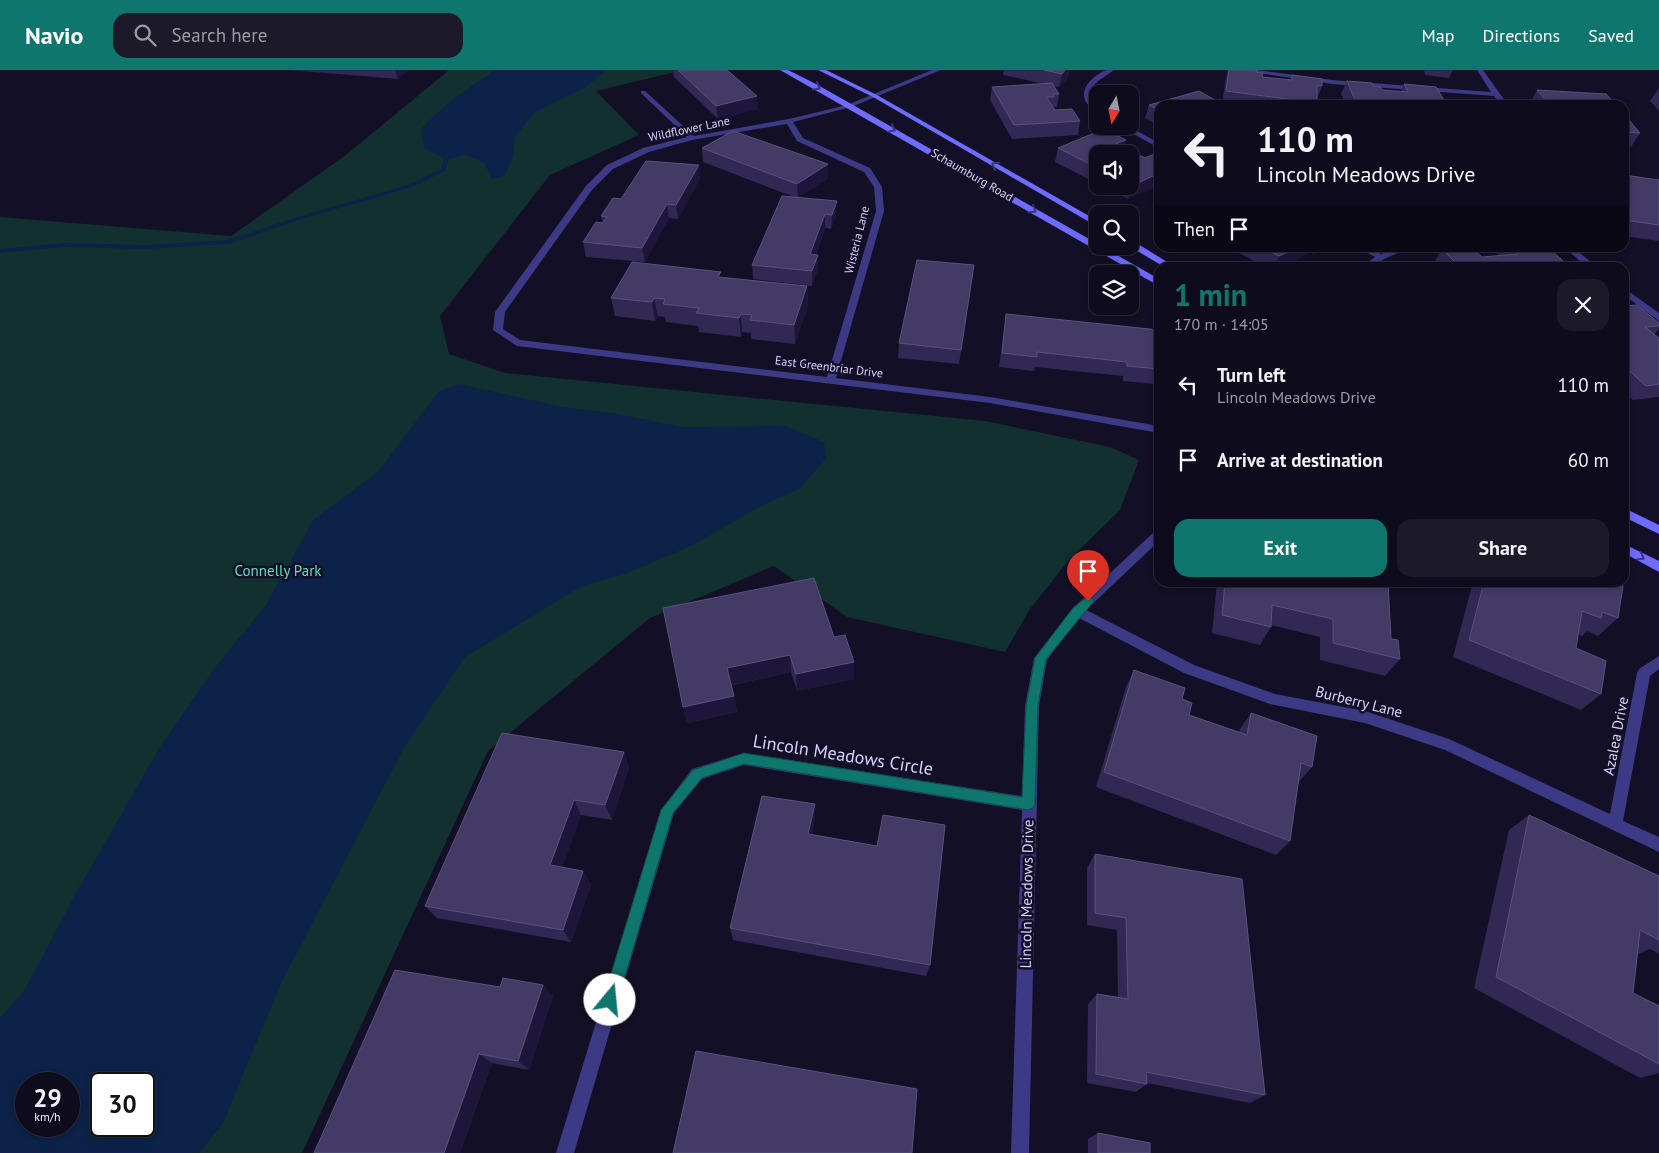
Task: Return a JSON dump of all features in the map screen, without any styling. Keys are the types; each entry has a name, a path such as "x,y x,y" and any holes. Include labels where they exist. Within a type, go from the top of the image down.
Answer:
{"street":[{"name":"Schaumburg Road","path":"783,70 814,85 1154,280"},
{"name":"Schaumburg Road","path":"821,70 875,96 1089,220"},
{"name":"Wildflower Lane","path":"498,330 500,312 594,183 610,167 646,150 692,138 790,121 849,106 938,70"},
{"path":"1089,100 1086,92 1088,85 1101,74 1111,70"},
{"path":"1241,70 1332,82 1496,94"},
{"path":"1480,70 1500,100"},
{"path":"643,92 692,138"},
{"name":"Wisteria Lane","path":"790,121 800,139 867,170 878,188 880,211 831,380"},
{"path":"1139,135 1154,143"},
{"path":"1139,249 1162,262"},
{"path":"1370,252 1381,257"},
{"path":"1373,262 1394,252"},
{"path":"1574,252 1586,262"},
{"path":"1629,295 1659,318"},
{"name":"East Greenbriar Drive","path":"498,330 517,342 990,400 1154,429"},
{"path":"1629,515 1659,530"},
{"name":"Lincoln Meadows Drive","path":"1020,1153 1032,706 1041,658 1077,611 1154,539"},
{"path":"1629,551 1659,567"},
{"name":"Burberry Lane","path":"1077,611 1189,669 1275,700 1365,717 1449,745 1659,845"},
{"name":"Azalea Drive","path":"1615,825 1644,673 1659,661"},
{"name":"Lincoln Meadows Circle","path":"565,1153 668,810 698,774 744,759 1028,804"}],"green space":[{"name":"Connelly Park","path":"449,70 684,70 596,91 639,135 550,175 440,316 449,354 505,373 985,421 1110,447 1139,460 1120,510 1068,561 1030,609 1005,652 847,617 774,566 650,618 488,751 302,1153 0,1153 0,217 231,236 346,155"}],"water":[{"path":"492,70 606,70 586,87 535,112 515,137 513,157 505,175 491,179 485,163 465,155 446,159 424,148 421,129 445,106 490,74"},
{"path":"460,384 562,407 612,413 683,427 786,426 824,442 826,459 799,489 761,506 695,544 628,573 582,586 465,657 405,746 281,983 223,1123 199,1153 0,1153 0,1018 24,991 75,895 160,747 214,669 266,605 314,519 378,472 439,391"}],"building":[{"path":"678,70 727,70 757,96 716,106"},
{"path":"1044,70 1065,70 1062,74"},
{"path":"1229,70 1257,70 1256,72 1263,73 1262,77 1292,80 1292,75 1322,79 1322,86 1317,85 1317,100 1294,100 1226,91"},
{"path":"1347,81 1372,83 1373,86 1380,87 1382,90 1408,92 1404,84 1436,87 1444,100 1355,100"},
{"path":"1052,83 1059,94 1053,94 1054,97 1046,97 1055,110 1072,109 1080,121 1014,125 992,87"},
{"path":"1537,90 1606,94 1611,100 1545,100"},
{"path":"1199,91 1215,100 1167,100"},
{"path":"1629,120 1640,133 1629,132"},
{"path":"733,131 828,164 797,184 702,148"},
{"path":"1089,135 1116,135 1126,140 1116,144 1118,145 1089,145 1089,164 1058,148"},
{"path":"1154,154 1154,175 1139,183 1139,155 1145,158"},
{"path":"646,161 699,165 676,205 667,204 642,248 583,242 596,222 603,223 607,217 601,216 613,198 621,199"},
{"path":"1629,176 1659,180 1659,225 1629,221"},
{"path":"782,196 837,201 832,215 825,214 810,254 818,255 812,271 752,265"},
{"path":"1270,252 1288,252 1279,256"},
{"path":"1445,252 1476,252 1482,257 1518,254 1516,252 1553,252 1564,262 1455,262"},
{"path":"917,260 974,265 961,350 899,343"},
{"path":"632,262 721,272 718,277 807,286 794,325 750,320 752,315 741,314 739,318 696,313 699,308 663,304 665,299 654,298 652,302 611,298"},
{"path":"1637,305 1659,323 1659,326 1645,327 1659,338 1659,384 1646,386 1629,371 1629,306"},
{"path":"1006,314 1154,329 1154,369 1127,366 1127,362 1037,352 1037,357 1002,353"},
{"path":"814,578 834,637 845,635 854,662 796,674 790,655 727,668 734,696 683,707 663,608"},
{"path":"1225,587 1388,587 1391,639 1398,640 1400,659 1333,643 1333,619 1272,605 1271,627 1222,615"},
{"path":"1483,587 1623,587 1618,618 1602,612 1601,618 1582,611 1576,648 1606,661 1601,694 1469,640"},
{"path":"1134,670 1185,688 1182,699 1192,703 1189,715 1247,735 1251,713 1317,736 1312,767 1301,763 1290,841 1104,772"},
{"path":"502,733 624,752 605,805 574,800 550,865 583,871 563,930 425,906"},
{"path":"762,796 815,804 808,834 877,846 883,815 945,825 930,965 730,928"},
{"path":"1529,815 1659,876 1659,940 1640,930 1633,993 1659,1006 1659,1064 1496,977"},
{"path":"1095,854 1242,879 1265,1095 1146,1072 1147,1084 1096,1074 1097,994 1128,999 1126,918 1095,913"},
{"path":"395,970 500,987 503,978 543,985 518,1061 479,1054 444,1153 314,1153"},
{"path":"696,1051 917,1089 912,1153 673,1153"},
{"path":"1098,1133 1150,1143 1150,1153 1098,1153"}],"waterway":[{"path":"0,251 63,245 146,247 229,242 296,219 410,186 443,170 446,159"}],"route":[{"path":"610,1000 668,810 698,774 744,759 1028,804 1032,706 1041,658 1077,611 1088,601"}]}
